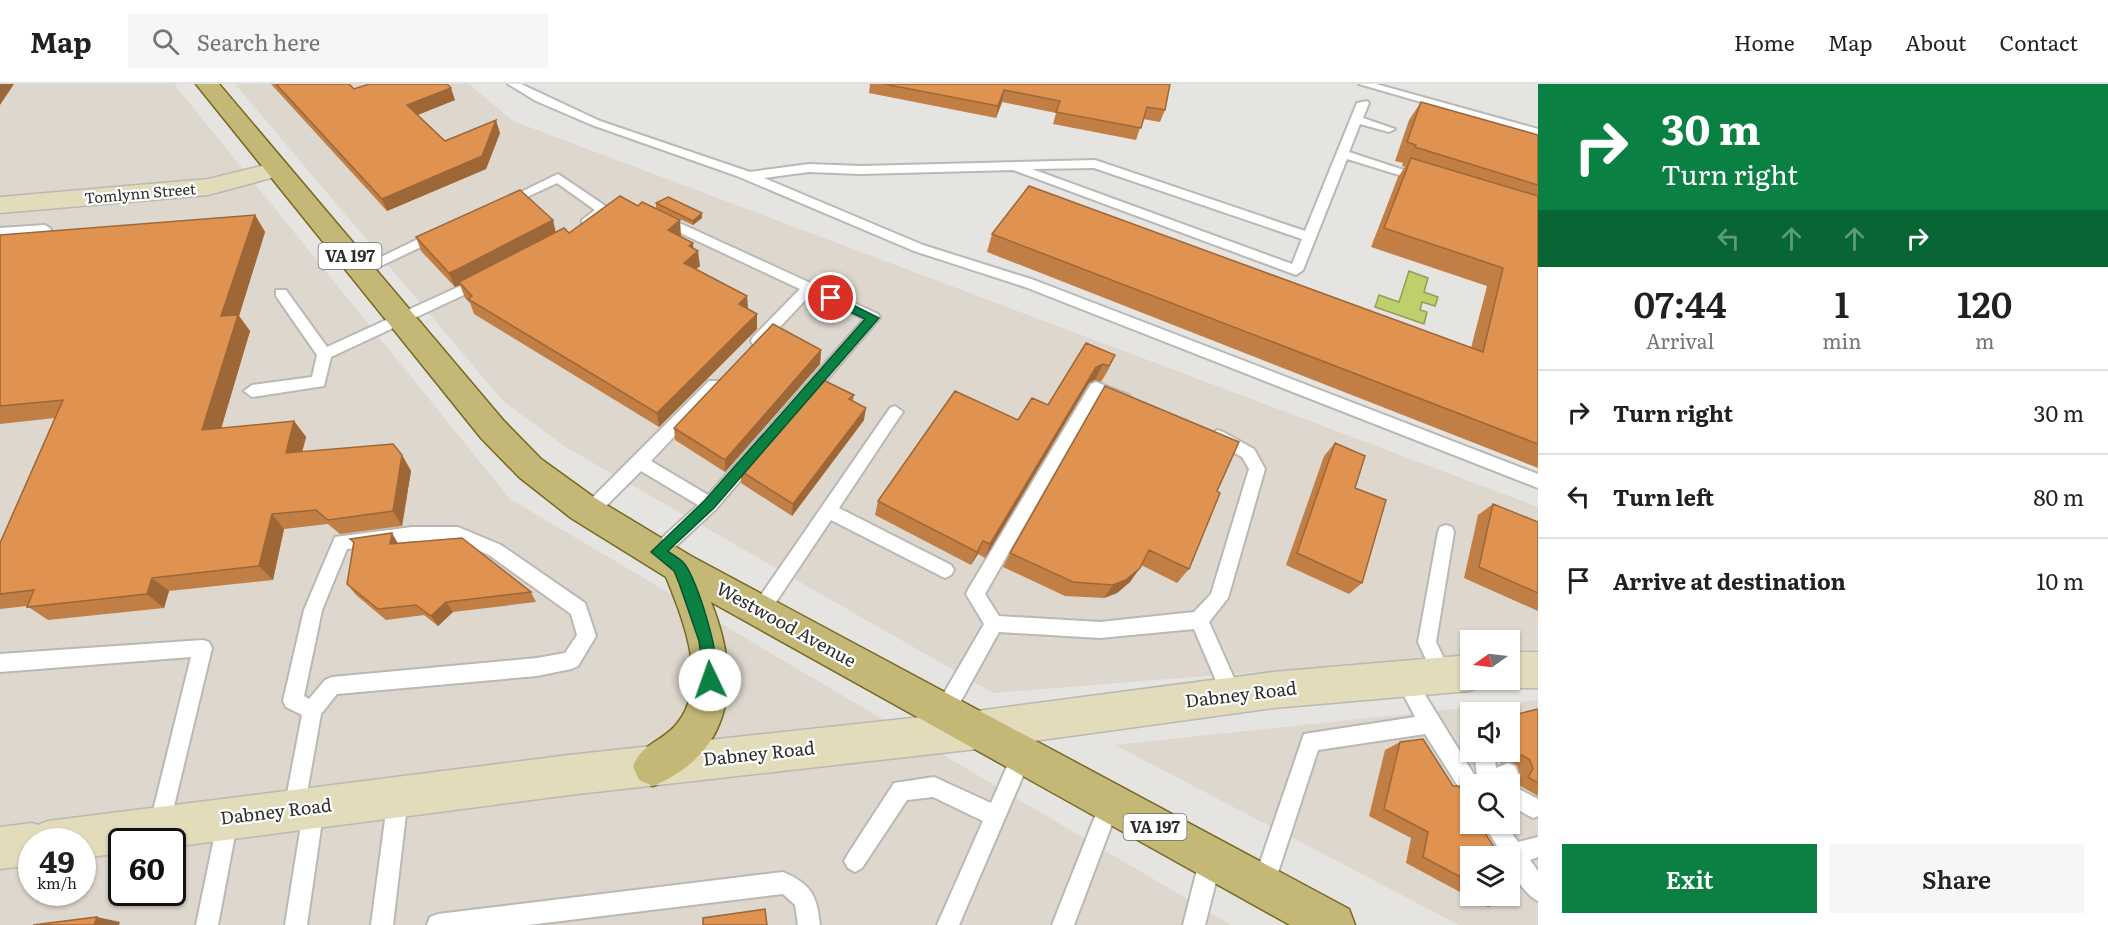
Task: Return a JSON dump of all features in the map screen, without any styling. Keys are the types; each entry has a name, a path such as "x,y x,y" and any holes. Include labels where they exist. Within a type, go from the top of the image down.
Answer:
{"main road":[{"name":"Westwood Avenue","path":"207,84 492,429 523,460 589,512 760,611 1263,886 1325,923"},
{"path":"653,766 689,738 703,716 710,680 710,658 706,641 669,559"}],"street":[{"name":"Tomlynn Street","path":"0,205 208,187 278,170"},
{"path":"1520,670 1538,670"},
{"name":"Dabney Road","path":"96,836 398,796 653,766 960,721 1232,696 1404,677 1457,674"},
{"path":"0,848 18,846"}],"lane":[{"path":"513,84 598,124 689,153 945,259 1029,283 1538,481"},
{"path":"1365,84 1538,133"},
{"path":"1014,166 1296,270 1364,103"},
{"path":"1357,120 1389,129"},
{"path":"1343,154 1432,181"},
{"path":"748,176 809,168 861,170 1095,164 1308,237"},
{"path":"489,210 558,178 608,208 578,230"},
{"path":"645,211 873,318 710,504 669,559"},
{"path":"0,232 45,229"},
{"path":"361,270 447,230"},
{"path":"324,354 402,320 488,278"},
{"path":"745,354 809,288"},
{"path":"252,391 319,382 324,354 281,293"},
{"path":"589,512 729,371"},
{"path":"994,624 975,594 1096,388 1140,405"},
{"path":"760,611 895,412"},
{"path":"994,624 1100,630 1199,620 1219,598 1257,469 1248,453 1207,432"},
{"path":"640,462 710,504"},
{"path":"828,510 945,570"},
{"path":"1446,532 1427,642 1457,674"},
{"path":"296,925 312,710 332,686 537,666 571,660 586,636 579,609 495,550 458,534 412,534 341,542 313,610 293,701 312,710"},
{"path":"1199,620 1232,696"},
{"path":"960,721 994,624"},
{"path":"0,663 203,648 159,827"},
{"path":"1404,677 1430,724 1480,774"},
{"path":"1263,886 1311,741 1430,724"},
{"path":"948,925 1022,754"},
{"path":"855,861 901,790 934,788 995,816"},
{"path":"382,925 398,796"},
{"path":"1520,800 1533,808"},
{"path":"1063,925 1110,803"},
{"path":"207,925 229,819"},
{"path":"1520,852 1538,846"},
{"path":"1194,925 1210,858"},
{"path":"1520,863 1538,890"},
{"path":"438,925 783,883 796,888 807,904 809,925"}],"shaded area":[{"path":"0,84 174,84 510,499 1231,925 0,925"},
{"path":"235,84 469,84 513,121 1538,507 1538,649 1520,651 1520,630 1460,630 1460,656 993,693 564,446 503,401"},
{"path":"1409,271 1428,278 1424,292 1438,297 1435,306 1422,302 1420,310 1427,312 1424,324 1375,307 1379,295 1399,302"},
{"path":"1538,700 1538,925 1459,925 1115,745 1460,708 1460,762 1520,762 1519,702"}],"building":[{"path":"276,84 349,84 354,89 369,84 447,84 451,88 407,105 445,141 496,120 482,156 382,199"},
{"path":"884,84 1170,84 1165,110 1147,107 1141,128 1056,112 1060,101 1004,90 998,106"},
{"path":"1421,102 1538,135 1538,185 1415,147 1416,145 1407,142"},
{"path":"1411,158 1538,196 1538,444 992,234 1029,186 1483,352 1503,268 1384,228"},
{"path":"520,190 553,220 458,269 449,273 416,237"},
{"path":"620,196 638,206 642,202 680,220 668,230 693,243 689,246 698,251 684,263 747,296 739,304 757,314 657,413 468,299 472,296 459,282 564,228 569,233"},
{"path":"668,197 702,213 693,221 656,203"},
{"path":"255,215 221,316 238,315 202,430 294,421 286,453 393,444 402,455 393,511 328,520 316,510 272,514 259,566 152,578 147,594 27,607 34,590 0,594 0,543 63,400 0,406 0,235"},
{"path":"773,324 821,350 725,460 674,428"},
{"path":"1086,343 1115,355 1109,366 1103,364 1096,367 990,544 983,541 977,552 878,501 955,391 1018,420 1032,398 1048,405"},
{"path":"821,379 854,395 849,399 866,408 793,504 741,471"},
{"path":"1105,386 1239,442 1217,491 1220,493 1189,569 1149,550 1140,568 1126,580 1113,585 1073,582 1010,553"},
{"path":"1335,443 1365,456 1355,488 1386,500 1362,583 1297,553"},
{"path":"1493,504 1538,522 1538,593 1479,567"},
{"path":"392,533 390,544 462,538 531,592 446,602 431,616 416,605 378,609 347,584 354,542 350,539"},
{"path":"1538,709 1538,783 1528,777 1533,769 1530,760 1520,756 1520,713"},
{"path":"1423,739 1453,786 1460,788 1460,834 1486,834 1493,846 1460,846 1460,877 1423,857 1428,832 1384,809 1400,742"},
{"path":"765,909 767,925 703,925 703,918"},
{"path":"97,917 94,925 33,925"}],"route":[{"path":"710,680 710,658 699,614 679,567 658,552 710,504 873,318 831,298"}]}
